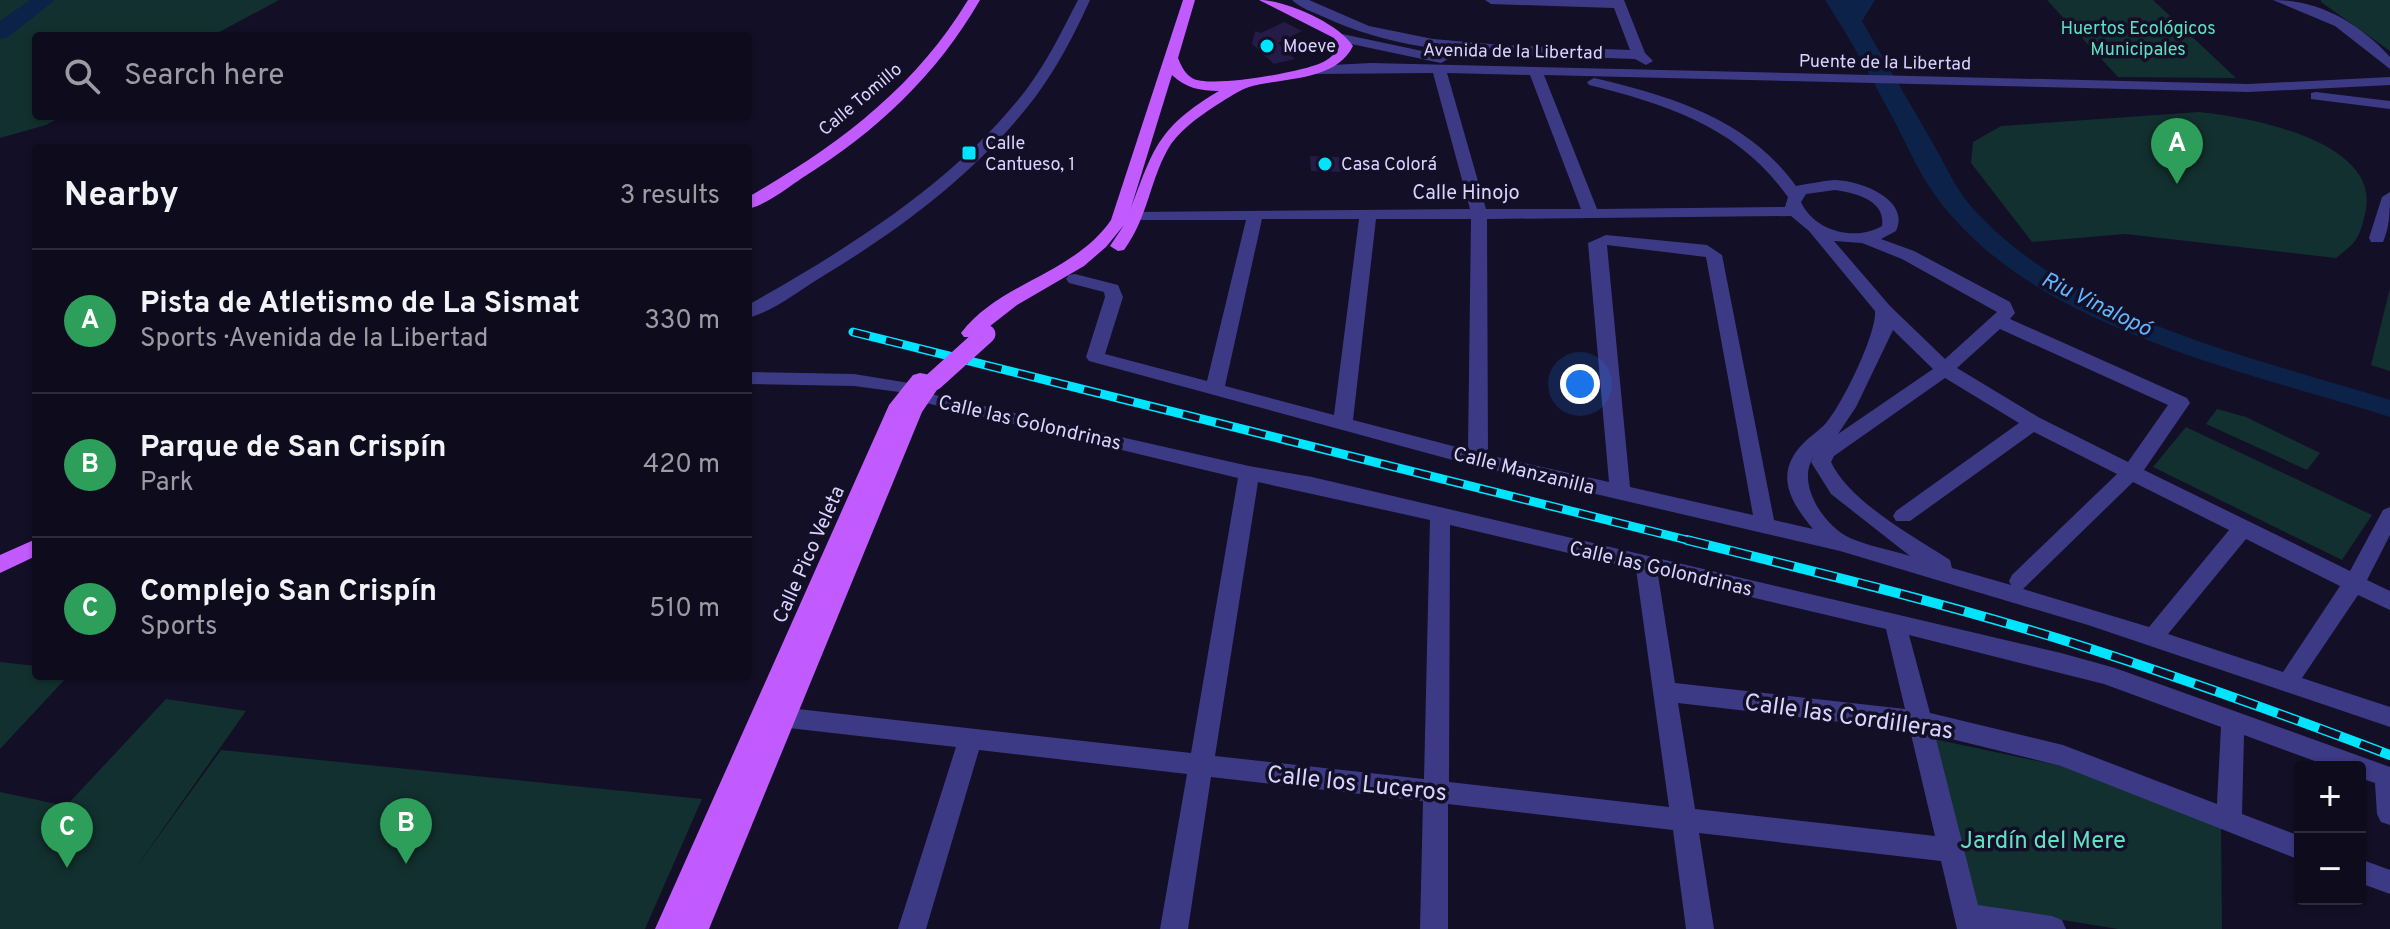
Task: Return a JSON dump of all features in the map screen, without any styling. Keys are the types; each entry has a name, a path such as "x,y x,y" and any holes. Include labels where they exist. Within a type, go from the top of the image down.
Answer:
{"main road":[{"name":"Calle Tomillo","path":"752,201 826,154 887,107 949,42 974,0"},
{"path":"978,334 1075,279 1111,253 1124,238 1137,215 1171,58 1187,6 1198,0"},
{"path":"1171,58 1175,71 1189,82 1214,87 1239,86 1312,70 1342,55 1346,46 1342,38 1265,0"},
{"path":"921,386 978,334 1002,306 1076,264 1104,242 1119,220 1145,167 1163,144 1203,107 1239,86"},
{"name":"Calle Pico Veleta","path":"695,929 774,717 899,405 921,386"},
{"path":"0,565 32,549"},
{"name":"Calle Pico Veleta","path":"669,929 774,717"}],"street":[{"path":"752,310 802,282 874,235 969,160 1023,104 1059,51 1084,0"},
{"path":"1298,0 1364,29 1416,41 1489,49 1639,55 1655,68 1679,74"},
{"path":"1491,0 1619,2 1639,55 1637,67 1615,73"},
{"path":"2279,0 2318,9 2387,59"},
{"path":"1342,38 1442,59 1558,71 1656,97 1708,119 1757,151 1781,173 1811,186 1835,185 1872,195 1890,212 1893,220 1890,228 1884,233 1860,238 1843,246 1841,258"},
{"name":"Avenida de la Libertad","path":"1312,70 1371,67 1714,75"},
{"path":"1439,70 1479,213 1478,459"},
{"path":"1536,72 1591,214"},
{"path":"1656,97 1644,88 1644,83 1657,74"},
{"name":"Puente de la Libertad","path":"1714,75 2248,88"},
{"path":"2248,88 2390,81"},
{"path":"2248,88 2390,105"},
{"path":"1781,173 1795,202 1813,226 1884,310 1945,369 2033,423 2390,601"},
{"path":"1795,202 1811,186"},
{"path":"2377,238 2390,197"},
{"name":"Calle Hinojo","path":"1137,215 1763,213 1788,212 1795,202"},
{"path":"1215,389 1255,214"},
{"path":"1343,423 1368,214"},
{"path":"1813,226 1908,255 2004,306 2006,313 1945,369"},
{"path":"1890,228 1894,240 1908,255"},
{"path":"1620,494 1596,243 1712,251 1765,526"},
{"name":"Calle Manzanilla","path":"1075,279 1112,289 1114,297 1095,357 1478,459 1840,543 1956,576 2269,675 2390,717"},
{"path":"1840,543 1804,502 1796,486 1795,471 1806,452 1837,422 1886,329 1884,310"},
{"path":"1998,321 2180,403 2132,471 2020,581"},
{"path":"1881,339 1904,341 1920,348"},
{"name":"Calle Manzanilla","path":"1945,369 1826,452 1821,462 1828,478 1886,528 1956,576"},
{"name":"Calle las Golondrinas","path":"752,378 854,380 921,386 1249,473 1312,484 2092,670 2389,777"},
{"path":"1903,516 2033,423"},
{"path":"1174,929 1249,473"},
{"path":"1434,929 1440,515"},
{"path":"2294,671 2354,583 2389,517"},
{"path":"2159,629 2244,527"},
{"path":"1646,564 1700,929"},
{"path":"1895,622 1970,922 2052,929"},
{"name":"Calle las Cordilleras","path":"1666,692 1919,721 2063,756 2294,846"},
{"name":"Calle los Luceros","path":"774,717 1952,850"},
{"path":"2229,820 2233,720"},
{"path":"912,929 971,738"},
{"path":"2389,777 2390,814"},
{"path":"2366,873 2390,882"}],"green space":[{"path":"0,0 279,0 219,32 32,32 32,120 55,120 0,138"},
{"name":"Huertos Ecológicos Municipales","path":"2047,0 2153,0 2236,78 2118,77"},
{"path":"2390,0 2390,51 2321,2"},
{"path":"2199,112 2279,127 2334,151 2354,168 2365,189 2365,214 2353,244 2336,258 2125,234 2032,242 1971,163 1973,142 2001,126"},
{"path":"2390,288 2390,371 2371,365"},
{"path":"2217,409 2246,417 2320,453 2307,470 2206,424"},
{"path":"2186,427 2372,515 2342,560 2153,467"},
{"path":"0,662 32,666 32,680 64,680 0,749"},
{"path":"166,699 246,711 134,870 221,750 702,799 645,929 0,929 0,792 66,806"},
{"name":"Jardín del Mere","path":"1934,739 2066,767 2221,827 2222,929 2118,929 1977,906"}],"water":[{"path":"1825,0 1875,0 1862,21 1960,192 2011,244 2058,277 2110,305 2165,329 2390,400 2390,417 2206,361 2143,338 2082,311 2025,279 1976,241 1935,195"}],"building":[{"name":"Moeve","path":"1284,22 1302,31 1278,43 1295,59 1274,64 1252,44 1255,31 1261,33"},
{"name":"Casa Colorá","path":"1310,156 1339,157 1340,172 1311,171"}],"waterway":[{"name":"Riu Vinalopó","path":"0,32 44,0"}],"railway":[{"path":"853,332 1695,542"},
{"path":"1687,540 1829,575 2063,640 2228,695 2390,755"}],"place":[{"name":"Moeve","path":"1267,46"},
{"name":"Calle Cantueso, 1","path":"969,153"},
{"name":"Casa Colorá","path":"1325,164"},
{"name":"Pista de Atletismo de La Sismat","path":"2177,184"},
{"name":"Parque de San Crispín","path":"406,864"},
{"name":"Complejo San Crispín","path":"67,868"}]}
